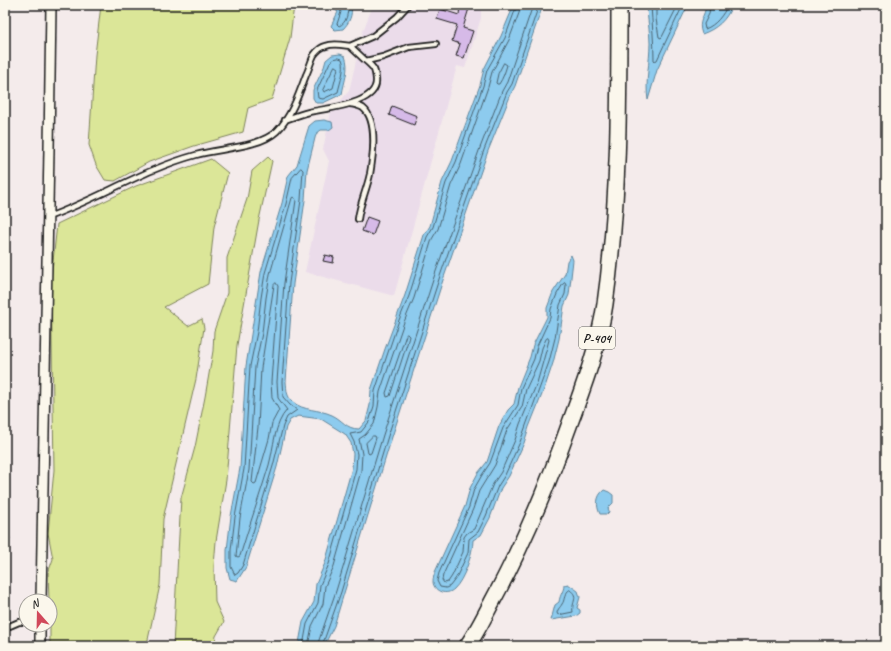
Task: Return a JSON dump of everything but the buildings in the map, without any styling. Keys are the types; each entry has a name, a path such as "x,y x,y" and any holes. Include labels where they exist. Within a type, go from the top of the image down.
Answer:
{"highway":[{"name":"Р-404","path":"467,646 512,566 538,509 584,386 597,340 605,306 611,257 616,189 619,5"}],"street":[{"path":"41,593 51,5"},
{"path":"40,633 40,646"}],"lane":[{"path":"48,217 83,204 131,179 164,166 195,155 256,143 269,137 278,130 285,120 293,106 314,56 321,48 327,45 350,46 373,36 397,17 408,5"},
{"path":"366,61 383,57 409,47 436,44"},
{"path":"285,120 307,113 351,104 364,98 373,91 376,83 375,69 350,46"},
{"path":"351,104 362,108 366,113 371,121 372,132 373,149 369,174 358,218"},
{"path":"5,628 18,622"}],"shaded area":[{"path":"373,5 481,5 481,18 465,68 457,66 394,296 305,272 329,161 323,149 331,112 349,91 363,31"}],"green space":[{"path":"101,5 294,5 290,38 272,99 248,108 243,132 194,146 149,162 115,181 105,180 96,165 89,145 95,55"},
{"path":"268,157 272,161 259,220 237,345 226,480 216,541 214,566 215,602 224,622 216,636 214,646 173,646 181,498 195,447 205,397 213,351 214,331 227,293 227,258 247,199 252,171"},
{"path":"211,159 228,173 214,227 208,284 164,307 188,326 202,319 204,328 196,379 163,519 160,585 146,646 50,646 50,633 58,633 58,593 49,593 48,573 53,559 48,533 54,470 51,280 57,224 136,186"}],"water":[{"path":"332,5 354,5 351,6 350,19 343,29 335,30 331,26 338,12"},
{"path":"514,5 543,5 515,86 488,151 443,280 392,437 334,626 324,646 299,646 303,622 314,602 316,584 325,563 352,468 353,454 351,443 345,434 321,419 298,416 290,420 286,427 277,467 246,567 237,581 230,579 227,568 227,550 231,516 240,468 246,366 261,272 282,203 288,176 297,165 309,126 315,121 324,120 332,122 333,127 329,130 321,130 316,134 307,170 305,200 293,284 286,382 288,395 297,405 332,415 351,428 359,429 366,421 370,405 371,390 405,295 424,235 430,226 442,182 452,161 480,85 484,69 501,36"},
{"path":"647,5 688,5 657,70 648,100 647,86 650,43"},
{"path":"706,5 732,5 727,15 720,23 702,34 700,26"},
{"path":"340,54 345,56 347,65 342,94 323,103 316,103 313,98 313,90 326,60 332,55"},
{"path":"571,255 573,260 569,295 564,306 559,339 553,363 524,443 509,476 501,488 490,518 481,535 473,540 470,559 458,585 451,591 441,592 434,585 433,581 435,572 465,506 470,488 478,473 487,462 499,426 508,410 514,404 518,387 530,357 533,345 547,317 547,308 553,292 565,274 567,261"},
{"path":"604,490 613,495 613,503 608,508 609,512 607,514 600,514 598,508 598,498"},
{"path":"5,522 10,539 5,550"},
{"path":"568,584 578,591 580,597 577,608 580,610 580,613 576,616 551,620 555,605 559,602 564,585"}]}
